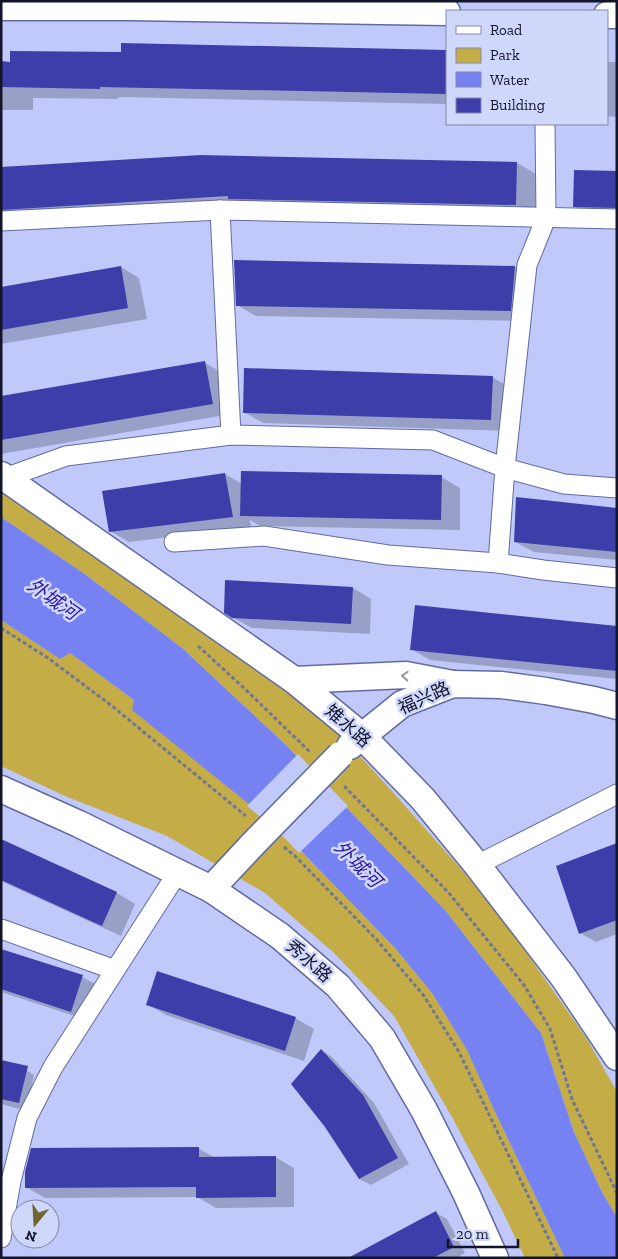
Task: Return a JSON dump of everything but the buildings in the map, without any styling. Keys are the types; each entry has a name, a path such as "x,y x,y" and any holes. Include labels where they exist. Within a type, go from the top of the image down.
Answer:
{"street":[{"path":"1,7 398,6 446,12"},
{"path":"498,563 505,468 527,266 546,218 544,125"},
{"path":"220,210 231,434"},
{"path":"1,222 220,210 617,219"},
{"path":"3,476 66,456 231,434 432,440 505,468 564,484 617,488"},
{"name":"雉水路","path":"3,476 294,680 362,736 423,799 477,865 564,978 617,1057"},
{"path":"174,542 264,536 388,555 498,563 617,578"},
{"path":"294,680 406,675 453,684"},
{"name":"福兴路","path":"211,890 252,832 362,736 402,704 453,684 501,685 546,691 617,706"},
{"name":"秀水路","path":"1,789 79,824 211,890 280,936 338,986 382,1038 424,1110 466,1194 495,1258"},
{"path":"477,865 617,794"},
{"path":"1,1238 10,1181 27,1118 53,1067 178,872"},
{"path":"1,929 115,970"}],"path":[{"path":"1,628 48,658 112,706 252,832"},
{"path":"196,643 312,754"},
{"path":"339,781 448,892 524,985 550,1029 572,1099 617,1193"},
{"path":"280,844 295,856 376,939 424,996 459,1052 558,1258"}],"green space":[{"path":"1,484 327,720 493,905 587,1039 617,1092 617,1218 601,1190 574,1132 541,1033 444,909 286,745 182,648 86,575 1,517"},
{"path":"1,620 59,658 70,653 134,700 280,829 395,948 432,993 467,1050 565,1258 525,1258 503,1212 453,1119 394,1016 333,952 265,893 167,836 65,796 1,766"}],"water":[{"name":"外城河","path":"1,517 86,575 182,648 286,745 444,909 541,1033 574,1132 601,1190 617,1218 617,1258 565,1258 467,1050 432,993 395,948 280,829 132,710 134,700 70,653 60,659 1,620"}],"pier":[{"path":"298,754 348,806 299,853 278,831 247,806"}]}
